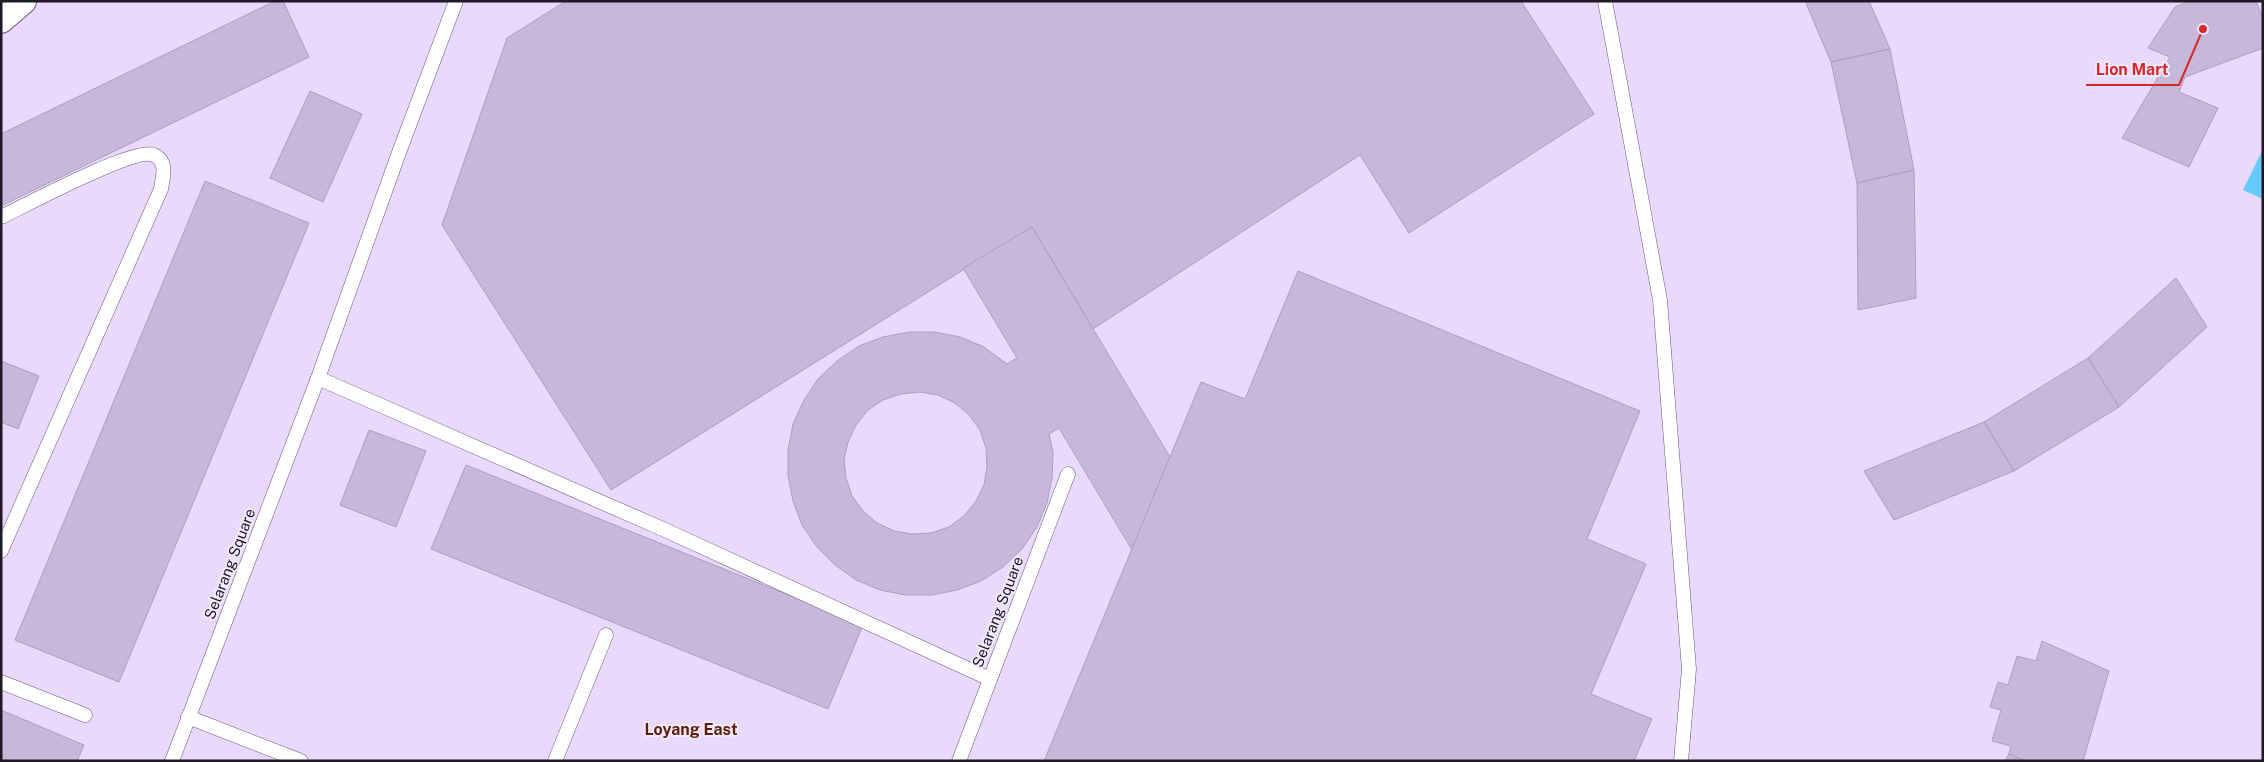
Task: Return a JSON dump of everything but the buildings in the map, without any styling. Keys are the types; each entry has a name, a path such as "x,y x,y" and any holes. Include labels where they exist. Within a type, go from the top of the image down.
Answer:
{"street":[{"path":"1,20 24,1"}],"lane":[{"name":"Selarang Square","path":"172,761 318,378 397,157 456,1"},
{"path":"1605,1 1660,300 1689,669 1680,761"},
{"path":"1,217 135,154 152,153 160,159 164,168 161,189 1,551"},
{"path":"318,378 665,530 990,679"},
{"name":"Selarang Square","path":"959,761 1068,474"},
{"path":"554,761 606,635"},
{"path":"1,682 86,715"},
{"path":"188,717 301,761"}],"water":[{"path":"2263,149 2263,199 2243,190"}],"place":[{"name":"Lion Mart","path":"2203,29"}],"district":[{"name":"Loyang East","path":"691,729"}]}
